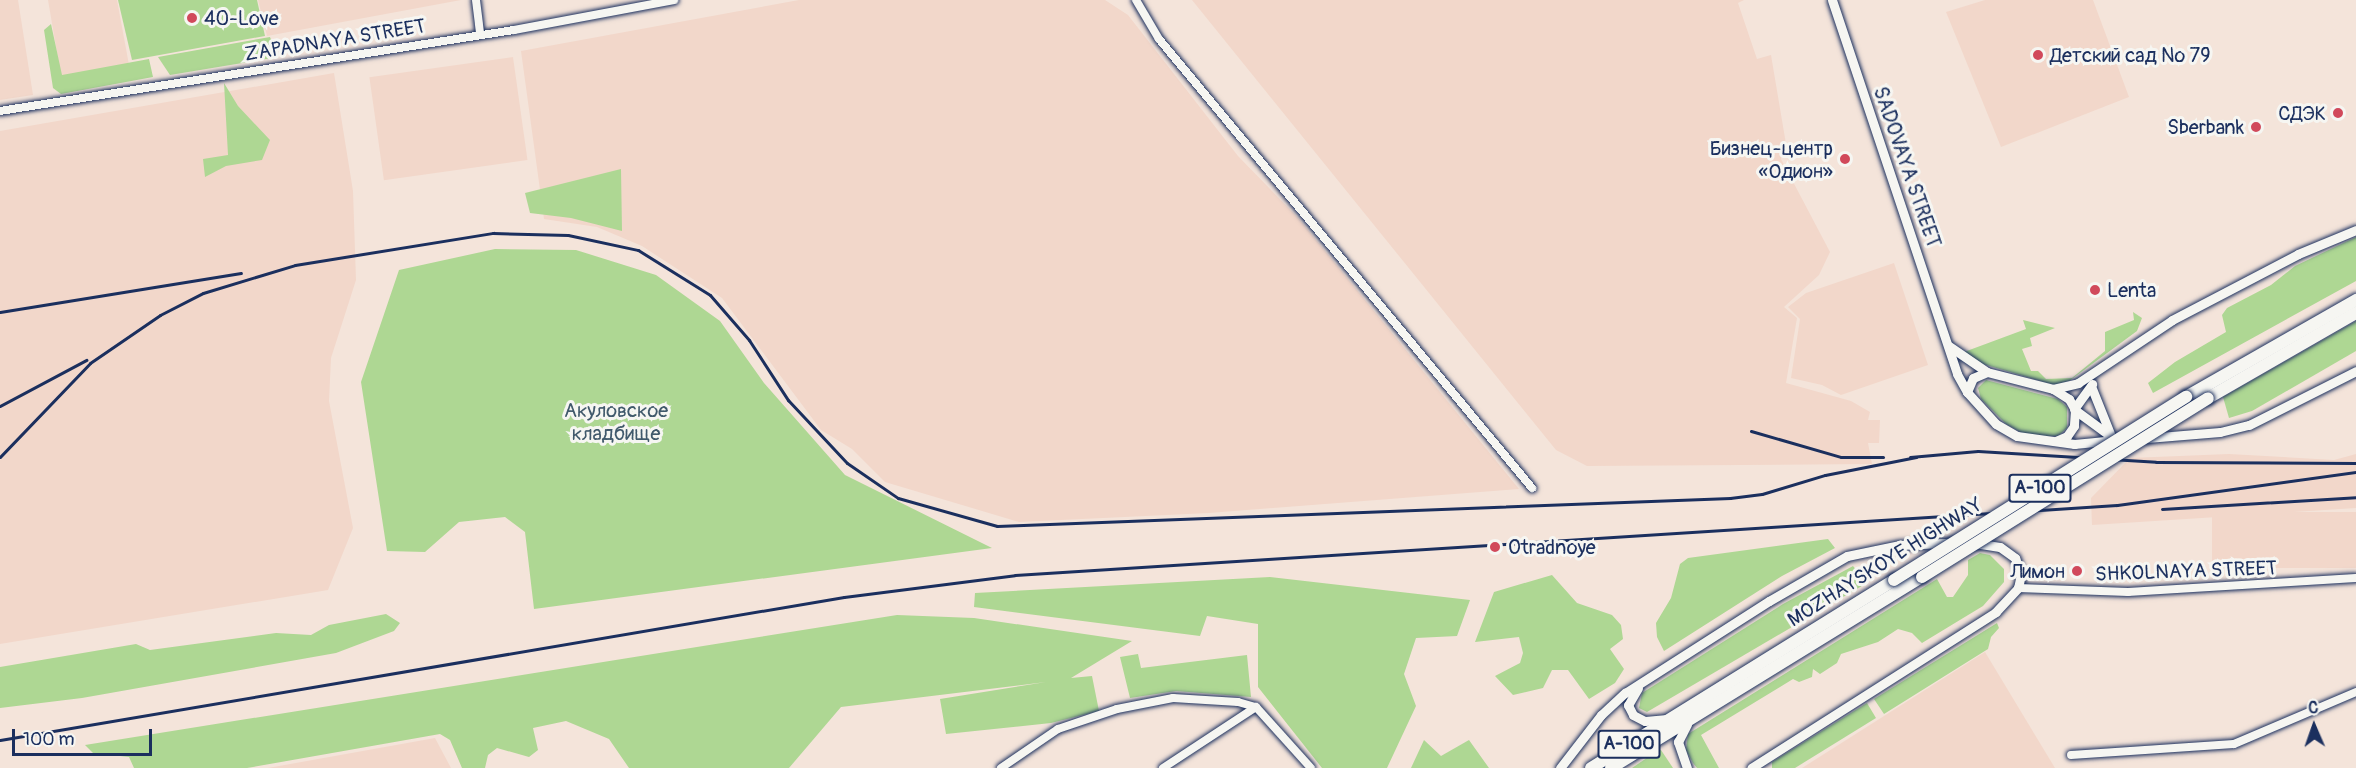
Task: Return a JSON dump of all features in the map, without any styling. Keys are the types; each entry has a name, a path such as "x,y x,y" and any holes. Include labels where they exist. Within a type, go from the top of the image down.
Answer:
{"main road":[{"name":"MOZHAYSKOYE HIGHWAY","path":"1591,768 2186,397 2356,300"},
{"name":"MOZHAYSKOYE HIGHWAY","path":"1611,768 1922,578 2208,398 2356,313"}],"street":[{"path":"476,0 480,34"},
{"name":"ZAPADNAYA STREET","path":"0,111 480,34 674,0"},
{"path":"1136,0 1159,39 1532,488"},
{"name":"SADOVAYA STREET","path":"1832,0 1966,392"},
{"path":"2052,389 2078,383 2102,368 2140,338 2172,320 2298,254 2356,230"},
{"path":"1949,346 1987,372 2052,389 2068,399 2075,409 2113,438"},
{"path":"2050,442 2071,432 2075,409 2102,368"},
{"path":"1987,372 1973,378 1966,392 1981,411 2008,432 2050,442 2235,429 2276,413 2356,371"},
{"path":"2091,386 2113,438"},
{"path":"1560,768 1601,715 1646,680 1769,601 1863,550 1899,545 1987,543 2015,558 2021,574 2018,588 1996,612 1751,768"},
{"name":"SHKOLNAYA STREET","path":"2018,588 2128,592 2356,578"},
{"path":"1646,680 1631,696 1628,705 1633,715 1645,721 1667,719"},
{"path":"2071,755 2234,744 2356,692"},
{"path":"1001,768 1058,729 1117,708 1173,698 1238,702 1256,707 1311,768"},
{"path":"1163,768 1256,707"},
{"path":"1687,768 1678,742 1680,733 1692,718"}],"shaded area":[{"path":"0,0 18,0 33,95 0,100"},
{"path":"48,0 117,0 129,65 61,76"},
{"path":"258,0 461,0 267,36"},
{"path":"799,0 1105,0 1128,15 1238,156 1299,219 1519,489 1209,513 1019,522 885,482 852,449 821,430 722,298 642,246 597,227 544,219 521,51"},
{"path":"1192,0 1744,0 1738,3 1757,59 1771,55 1786,144 1781,159 1830,252 1819,275 1784,307 1797,318 1786,383 1851,401 1870,412 1868,420 1880,420 1879,443 1868,443 1872,464 1587,466 1556,450"},
{"name":"Детский сад № 79","path":"1985,0 2093,0 2129,97 2001,147 1946,12"},
{"path":"513,57 527,160 384,180 369,77"},
{"path":"334,73 353,191 356,280 331,358 329,401 353,528 328,590 0,644 0,131"},
{"path":"1894,263 1928,365 1841,395 1822,385 1791,378 1800,319 1788,307 1806,293"},
{"path":"2229,454 2334,460 2356,454 2356,508 2092,525 2091,498 2130,458"},
{"path":"2212,512 2356,512 2356,568 2212,568"},
{"path":"1985,652 2055,768 1802,768"},
{"path":"435,738 451,768 268,768"}],"green space":[{"name":"40-Love","path":"118,0 257,0 265,36 132,60"},
{"path":"51,24 62,75 149,59 153,77 61,94 53,88 44,30"},
{"path":"270,37 278,57 170,75 158,57"},
{"path":"224,83 238,106 270,140 262,160 226,166 205,177 203,159 228,155"},
{"path":"621,169 622,231 571,218 530,213 525,193"},
{"path":"2356,237 2356,281 2153,393 2148,383 2175,362 2226,332 2222,315 2227,308 2271,285 2295,266"},
{"name":"Акуловское кладбище","path":"495,249 576,250 656,275 720,321 764,383 845,475 992,548 534,609 525,532 505,517 459,522 425,552 387,551 361,382 399,270"},
{"path":"2133,312 2142,318 2137,331 2069,381 2054,385 1976,362 1964,352 2026,329 2023,320 2055,328 2030,338 2032,346 2022,349 2031,371 2038,371 2046,379 2072,378 2105,351 2105,332 2134,320"},
{"path":"2356,321 2356,351 2252,411 2229,418 2223,397"},
{"path":"1986,380 2058,399 2067,407 2067,428 2058,436 2044,436 2024,434 2006,424 1981,399 1978,388"},
{"path":"1828,539 1835,548 1782,576 1664,651 1657,637 1656,623 1671,598 1680,564 1688,558"},
{"path":"1980,553 1990,555 2004,569 2004,582 1983,606 1922,643 1912,633 1898,629 1878,642 1841,654 1837,663 1820,674 1813,669 1812,677 1799,682 1793,679 1701,735 1719,768 1697,768 1693,763 1686,750 1688,734 1937,579 1947,597 1953,597 1968,575 1968,560"},
{"path":"1853,566 1867,583 1647,712 1639,708 1642,693 1783,604"},
{"path":"1552,575 1577,603 1612,615 1621,625 1623,639 1610,649 1624,669 1615,683 1589,699 1568,670 1552,670 1543,688 1513,695 1495,676 1520,663 1523,653 1519,637 1475,642 1494,592"},
{"path":"1270,577 1470,600 1457,636 1416,638 1404,674 1416,706 1387,768 1322,768 1258,687 1258,624 1207,616 1200,636 974,607 975,593"},
{"path":"386,614 400,623 394,631 336,653 82,698 0,708 0,667 136,644 150,650 276,633 311,635 329,625"},
{"path":"897,615 974,618 1132,641 1071,678 1092,676 1099,711 1051,723 946,734 940,699 1046,682 841,707 789,768 629,768 609,739 566,721 533,728 538,750 529,757 497,748 488,755 485,768 462,768 450,740 440,734 247,768 134,768 129,757 93,753 85,745"},
{"path":"1997,623 1999,628 1991,637 1988,649 1884,714 1874,699"},
{"path":"1138,654 1141,668 1247,655 1251,697 1176,691 1130,698 1120,657"},
{"path":"1867,703 1876,718 1795,768 1772,768 1772,762"},
{"path":"1424,740 1441,756 1469,740 1489,768 1411,768"},
{"path":"1661,750 1673,768 1632,768 1657,751"}],"railway":[{"path":"0,457 90,363 160,315 203,293 295,265 493,233 568,235 638,250 710,295 749,340 788,400 847,463 898,498 997,526 1730,498 1762,494 1825,475 1916,457"},
{"path":"0,312 241,273"},
{"path":"0,406 86,360"},
{"path":"1751,431 1841,457 1883,457"},
{"path":"1910,457 1978,451 2156,462 2356,463"},
{"path":"0,740 844,597 1015,575 2117,505 2356,472"},
{"path":"2162,509 2356,497"}],"place":[{"name":"40-Love","path":"192,18"},
{"name":"Детский сад № 79","path":"2038,55"},
{"name":"СДЭК","path":"2338,113"},
{"name":"Sberbank","path":"2256,127"},
{"name":"Бизнец-центр «Одион»","path":"1845,159"},
{"name":"Lenta","path":"2095,290"},
{"name":"Otradnoye","path":"1495,547"},
{"name":"Лимон","path":"2077,571"}]}
